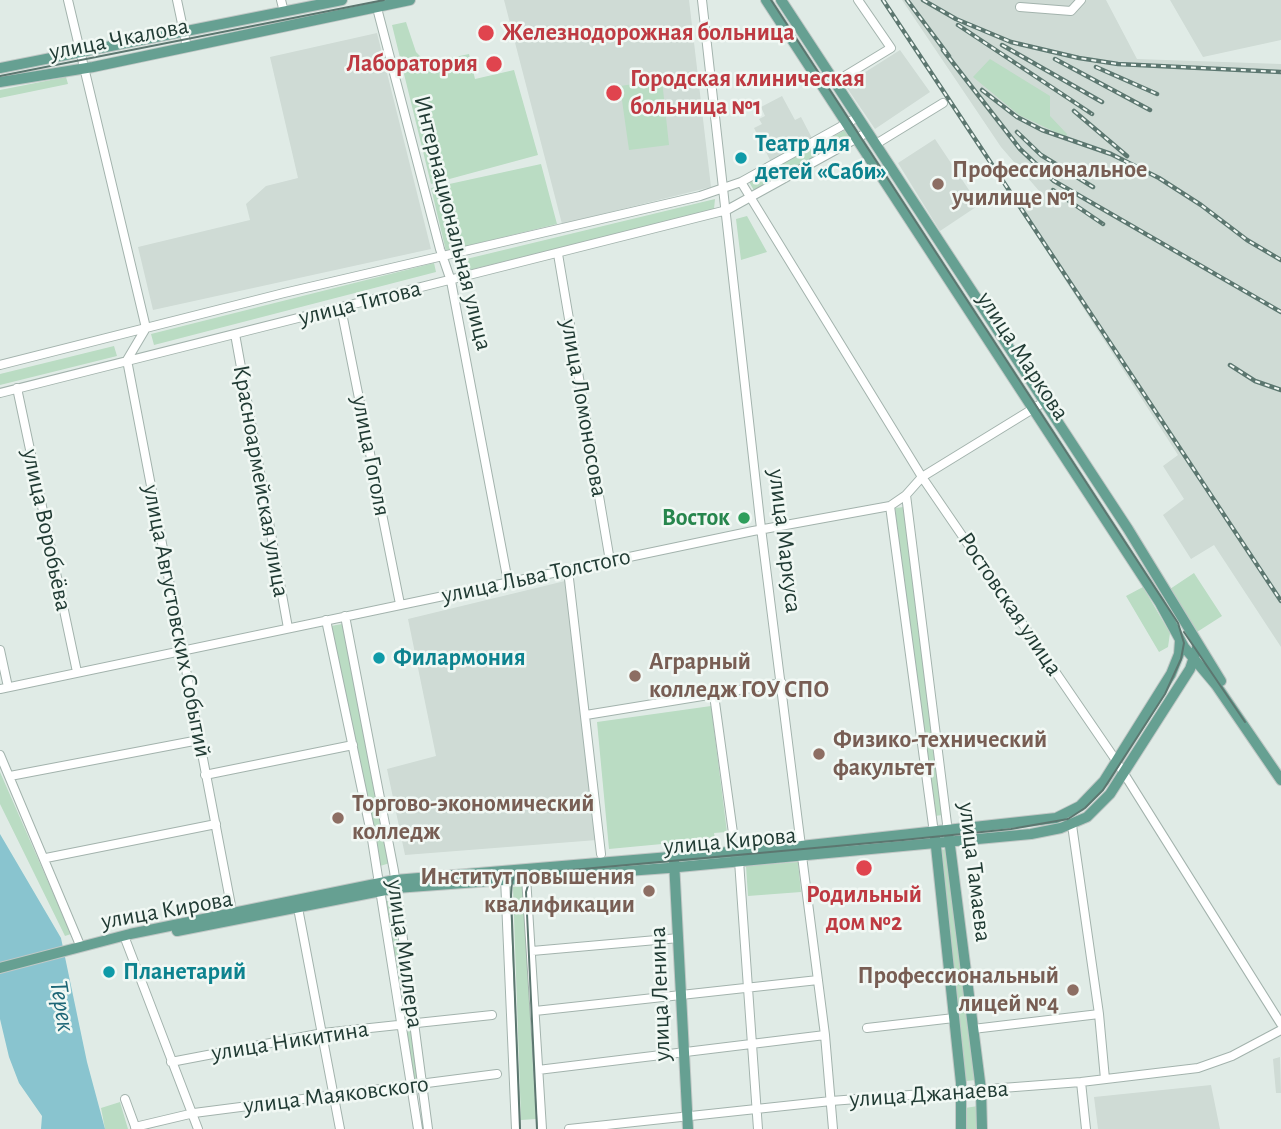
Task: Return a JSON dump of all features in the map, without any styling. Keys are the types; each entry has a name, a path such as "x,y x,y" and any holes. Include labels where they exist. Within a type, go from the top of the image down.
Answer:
{"main road":[{"name":"улица Чкалова","path":"0,68 79,55 342,0"},
{"name":"улица Чкалова","path":"0,82 82,69 376,4 410,0"},
{"name":"улица Маркова","path":"766,0 1160,603 1180,639 1212,678 1281,780"},
{"name":"улица Маркова","path":"781,0 1128,529 1247,720 1249,730"},
{"name":"улица Кирова","path":"949,837 1044,821 1069,813 1094,793 1171,674 1179,654 1180,639"},
{"name":"улица Кирова","path":"78,946 395,884 935,838 1031,834 1072,825 1101,805 1123,775 1184,679 1195,659 1198,645"},
{"path":"1184,679 1196,673 1212,678"},
{"name":"улица Тамаева","path":"949,837 981,1090 982,1129"},
{"name":"улица Тамаева","path":"935,838 961,1091 961,1129"},
{"name":"улица Кирова","path":"395,884 526,877 674,862 738,861 802,851"},
{"name":"улица Ленина","path":"674,862 688,1129"},
{"name":"улица Кирова","path":"78,946 127,941 233,916 298,908 378,887"},
{"path":"0,968 78,946"}],"street":[{"path":"68,0 82,69 146,328 127,360"},
{"path":"177,0 187,47"},
{"path":"281,0 284,12"},
{"name":"улица Маркуса","path":"702,0 761,529 825,1035 833,1129"},
{"path":"835,82 891,48 859,0"},
{"path":"1020,7 1070,11 1081,0"},
{"name":"Интернациональная улица","path":"376,4 451,281 508,582"},
{"path":"876,144 943,103"},
{"name":"улица Титова","path":"0,365 725,189 858,117"},
{"name":"улица Титова","path":"0,393 727,210 750,200 868,132"},
{"name":"Ростовская улица","path":"741,182 922,477 1116,761 1281,1024"},
{"name":"улица Ломоносова","path":"558,254 610,561"},
{"name":"улица Гоголя","path":"341,308 400,604"},
{"name":"Красноармейская улица","path":"235,334 288,628"},
{"name":"улица Августовских Событий","path":"127,360 233,916"},
{"name":"улица Воробьёва","path":"17,388 77,672"},
{"name":"улица Льва Толстого","path":"4,688 761,529 890,506 906,495 922,477 1044,402"},
{"name":"улица Тамаева","path":"906,495 949,837"},
{"name":"улица Тамаева","path":"890,506 935,838"},
{"path":"568,570 601,854"},
{"name":"улица Миллера","path":"345,616 395,884 428,1129"},
{"name":"улица Миллера","path":"326,620 371,833 418,1129"},
{"path":"0,650 4,688"},
{"path":"586,715 782,684"},
{"path":"714,695 733,833"},
{"path":"10,776 199,740"},
{"path":"205,775 353,745"},
{"path":"0,755 46,858 78,946"},
{"path":"46,858 216,824"},
{"path":"1072,825 1099,1014 1105,1079"},
{"path":"738,861 758,1129"},
{"path":"526,877 542,1129"},
{"path":"505,878 516,1129"},
{"path":"298,908 340,1129"},
{"path":"532,951 679,938"},
{"path":"127,941 198,1129"},
{"path":"535,1011 818,980"},
{"path":"973,1029 1099,1014"},
{"name":"улица Никитина","path":"172,1062 323,1033 492,1015"},
{"path":"867,1028 954,1018"},
{"name":"улица Джанаева","path":"569,1129 831,1101 1081,1082 1210,1066 1281,1030"},
{"path":"538,1070 825,1035"},
{"name":"улица Маяковского","path":"135,1128 194,1113 497,1074"},
{"path":"1081,1082 1086,1129"},
{"path":"125,1099 135,1128"}],"shaded area":[{"name":"Городская клиническая больница №1","path":"504,0 689,0 711,187 562,224"},
{"path":"902,0 1106,0 1137,59 1281,64 1281,647 1214,545 1191,559 1163,515 1184,499 1163,466 1178,455 1018,207 1040,192 1001,147"},
{"path":"1170,0 1281,0 1281,40 1203,57"},
{"path":"377,33 431,249 153,310 138,247 250,220 246,204 266,186 298,178 270,57"},
{"path":"900,50 930,92 875,129 845,85"},
{"path":"782,96 795,120 801,117 813,140 771,162 754,128 762,124 759,119 765,116 761,107"},
{"name":"Профессиональное училище №1","path":"935,139 979,205 940,231 898,163"},
{"path":"565,581 597,840 405,855 387,769 436,756 408,619"},
{"path":"1280,1057 1281,1093 1276,1093 1273,1059"},
{"path":"1211,1085 1220,1129 1098,1129 1094,1097"}],"green space":[{"path":"406,22 416,52 427,63 469,54 475,79 514,70 538,155 431,184 392,25"},
{"path":"990,59 1050,96 1050,116 1067,134 1066,137 1019,115 973,77"},
{"path":"66,77 68,84 0,98 0,90"},
{"path":"662,80 669,145 629,150 620,86"},
{"path":"847,129 853,138 755,192 749,182"},
{"path":"541,164 557,224 446,251 431,188"},
{"path":"715,199 714,209 704,212 461,272 458,261"},
{"path":"747,216 767,252 741,260 736,219"},
{"path":"434,263 436,272 154,345 151,334"},
{"path":"114,346 117,356 0,385 0,374"},
{"path":"904,507 943,815 934,816 895,508"},
{"path":"1194,573 1222,616 1197,632 1170,589"},
{"path":"1143,587 1170,633 1168,647 1159,652 1126,596"},
{"path":"342,624 390,863 380,866 331,626"},
{"path":"711,706 727,832 714,833 715,839 609,849 597,722"},
{"path":"0,772 71,934 65,936 0,804"},
{"path":"948,849 976,1080 966,1081 938,850"},
{"path":"798,862 801,892 748,896 746,866"},
{"path":"523,886 536,1119 521,1120 513,887"},
{"path":"392,900 409,1018 404,1019 383,902"},
{"path":"412,1031 420,1080 413,1080 405,1032"},
{"path":"120,1102 128,1129 105,1129 101,1108"},
{"path":"978,1106 977,1129 965,1129 965,1108"}],"water":[{"name":"Терек","path":"0,834 61,938 87,1062 105,1129 41,1129 42,1116 19,1083 9,1057 0,1019"}],"tram line":[{"path":"0,76 384,0"},
{"path":"520,1129 511,895 512,881 516,875 903,840 1011,829 1068,819 1085,808 1103,790 1165,694 1181,659 1184,643 1178,623 771,0"},
{"path":"1184,632 1245,722"},
{"path":"537,1129 526,892 531,876 543,874"}],"railway":[{"path":"883,0 1281,601"},
{"path":"907,0 949,56"},
{"path":"923,0 956,19 1011,42 1079,58 1118,64 1281,72"},
{"path":"958,25 1092,114"},
{"path":"1002,45 1102,102"},
{"path":"943,50 1020,149 1054,181 1281,312"},
{"path":"1055,59 1150,110"},
{"path":"1096,67 1157,94"},
{"path":"982,90 1017,117 1042,130 1111,154 1159,178 1201,205 1247,240 1281,260"},
{"path":"1074,111 1127,156"},
{"path":"1017,132 1041,155 1093,187"},
{"path":"1053,190 1103,224"},
{"path":"1230,365 1255,381 1281,390"}],"place":[{"name":"Железнодорожная больница","path":"486,33"},
{"name":"Лаборатория","path":"494,64"},
{"name":"Городская клиническая больница №1","path":"614,93"},
{"name":"Театр для детей «Саби»","path":"741,158"},
{"name":"Профессиональное училище №1","path":"938,184"},
{"name":"Восток","path":"744,518"},
{"name":"Филармония","path":"379,658"},
{"name":"Аграрный колледж ГОУ СПО","path":"635,676"},
{"name":"Физико-технический факультет","path":"819,754"},
{"name":"Торгово-экономический колледж","path":"338,818"},
{"name":"Родильный дом №2","path":"864,868"},
{"name":"Институт повышения квалификации","path":"649,891"},
{"name":"Планетарий","path":"109,972"},
{"name":"Профессиональный лицей №4","path":"1073,990"}]}
